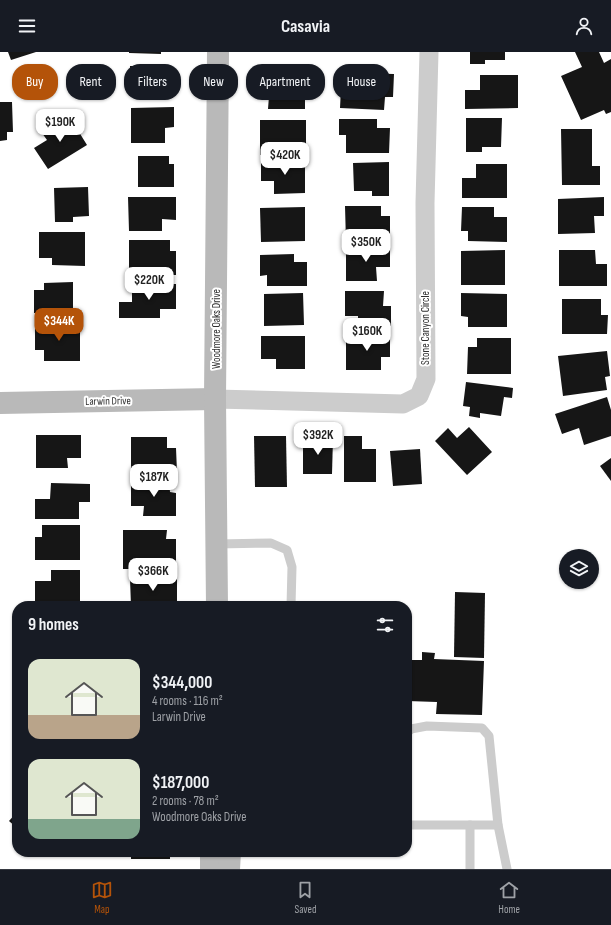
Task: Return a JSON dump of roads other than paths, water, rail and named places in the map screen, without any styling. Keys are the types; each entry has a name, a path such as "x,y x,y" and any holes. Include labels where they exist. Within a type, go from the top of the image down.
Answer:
{"street":[{"name":"Woodmore Oaks Drive","path":"217,601 215,399 218,52"},
{"name":"Stone Canyon Circle","path":"215,399 403,404 419,396 426,379 425,203 429,52"},
{"name":"Larwin Drive","path":"0,403 215,399"},
{"path":"210,869 211,857"},
{"path":"230,857 230,869"}],"lane":[{"path":"217,544 271,543 286,550 292,567 291,601"},
{"path":"412,729 427,726 482,728 490,736 498,826 507,869"},
{"path":"412,825 498,826"},
{"path":"470,825 470,869"}]}
